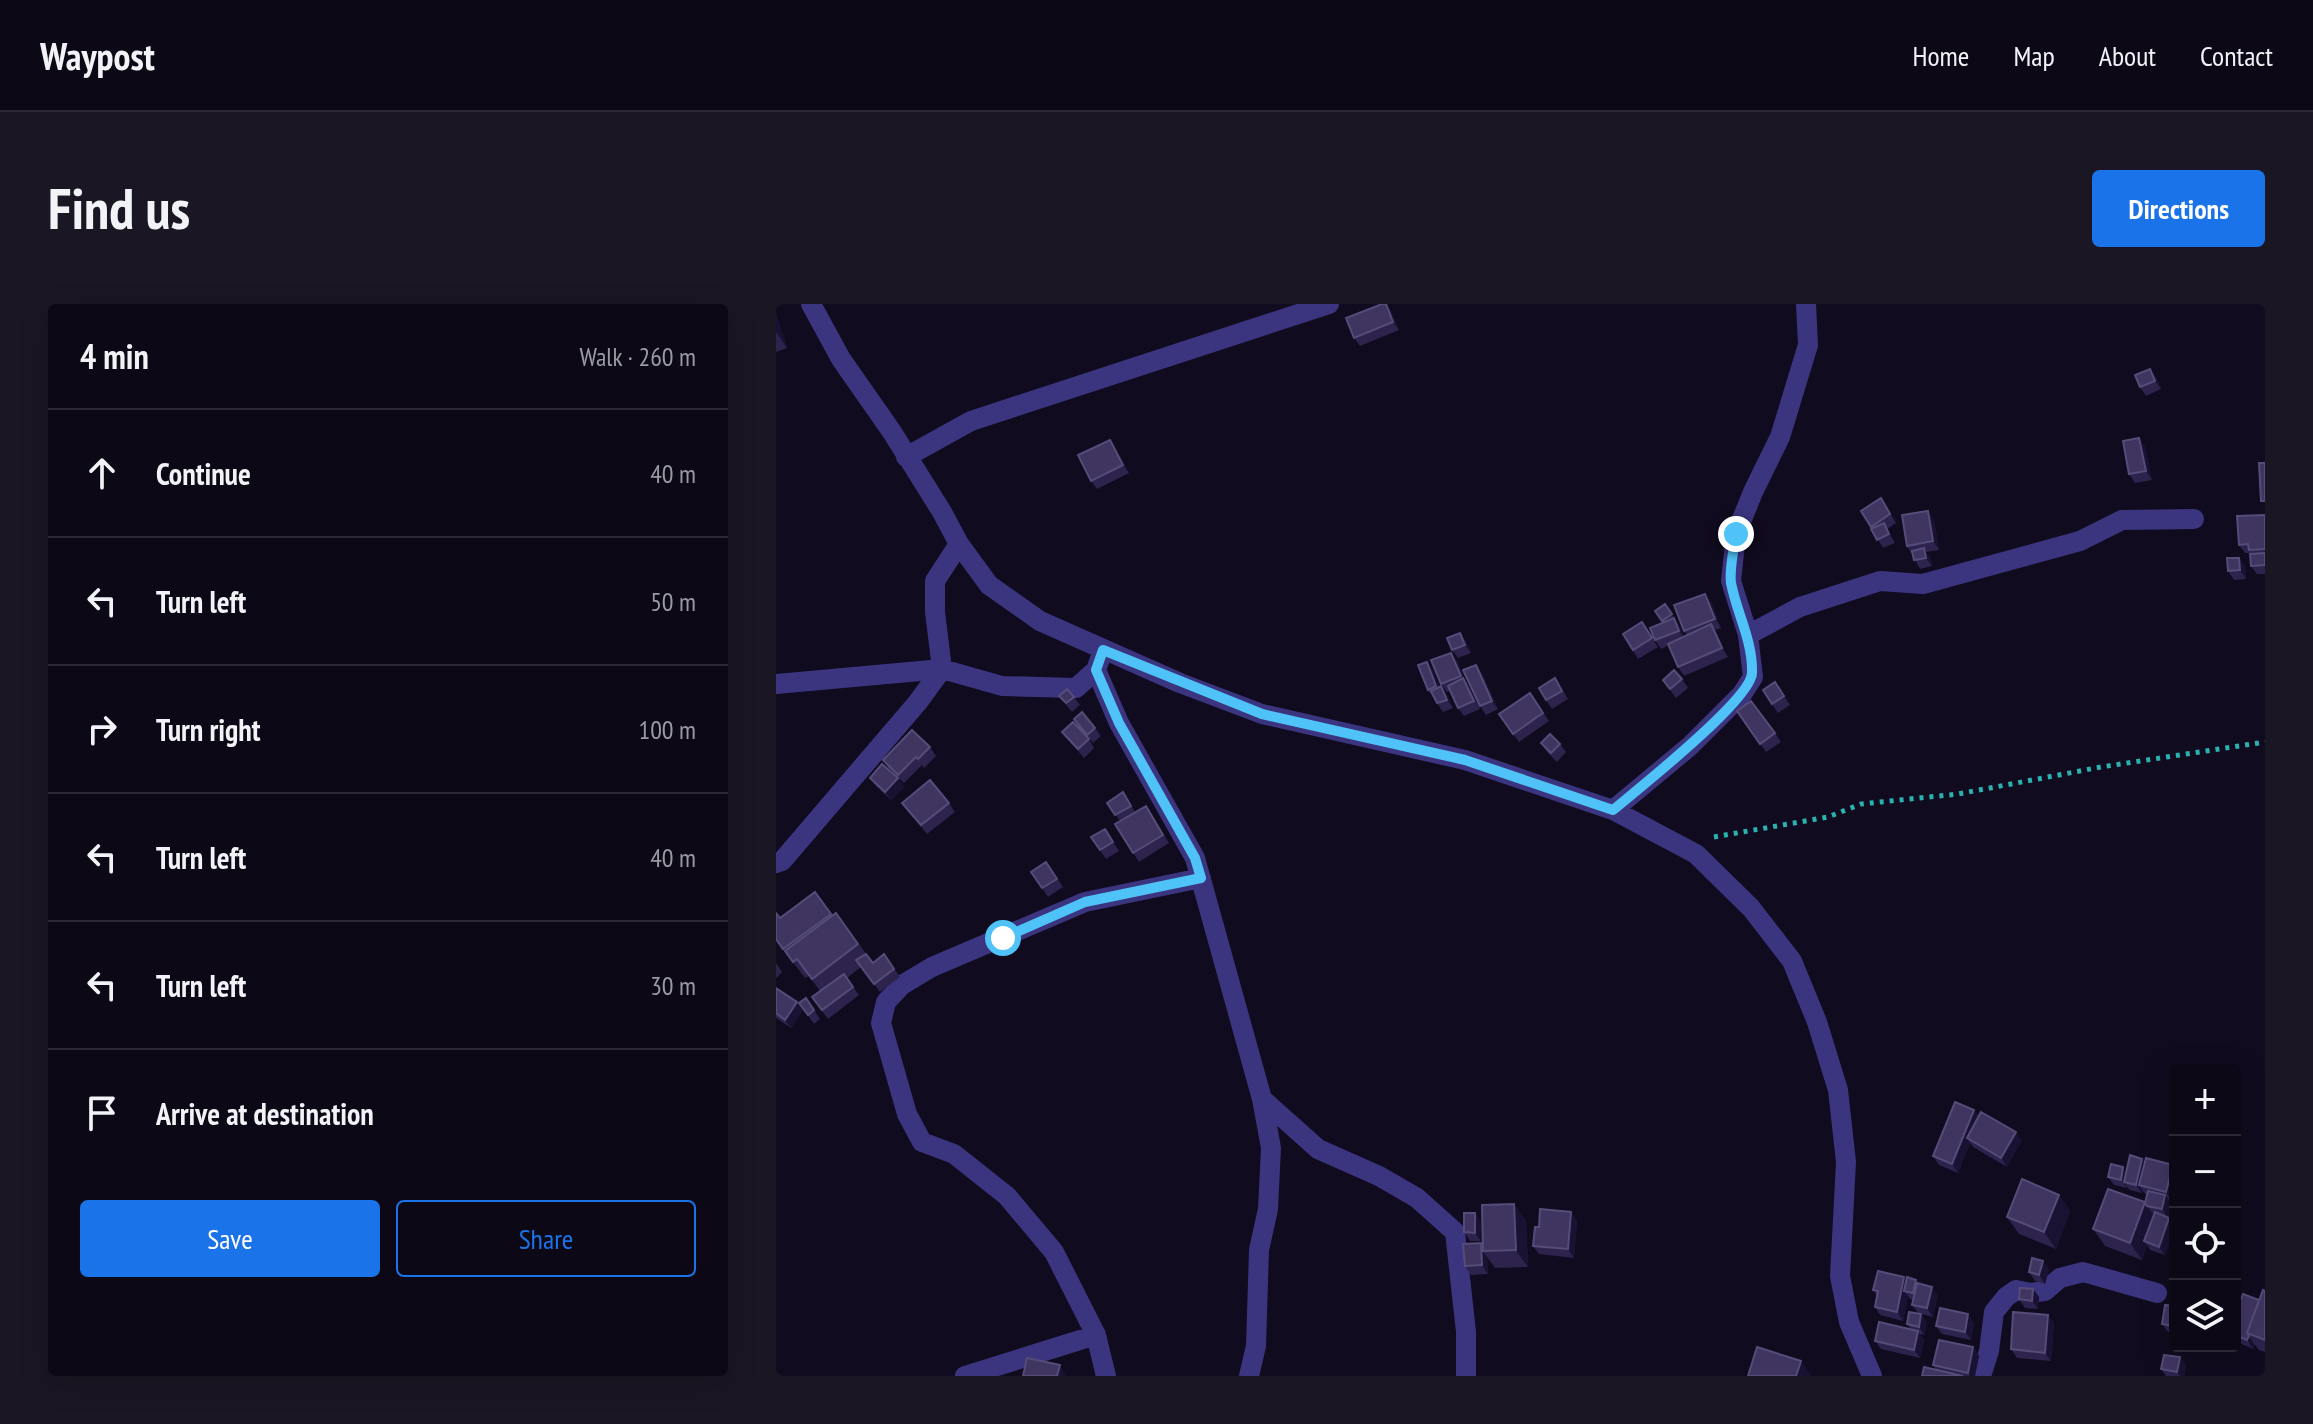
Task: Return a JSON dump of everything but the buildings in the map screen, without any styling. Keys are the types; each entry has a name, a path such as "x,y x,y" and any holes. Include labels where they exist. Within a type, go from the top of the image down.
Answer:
{"street":[{"path":"811,304 841,359 892,432 959,544 989,585 1040,621 1103,650 1262,714 1465,760 1613,810 1696,854 1751,908 1792,961 1817,1022 1838,1090 1846,1162 1840,1276 1849,1322 1872,1376"},
{"path":"906,457 971,421 1329,304"},
{"path":"1613,810 1690,746 1742,694 1753,677 1748,635 1731,581 1736,534 1785,421 1808,345 1806,304"},
{"path":"1748,635 1800,607 1880,581 1923,584 2080,541 2122,520 2194,519"},
{"path":"776,863 782,861 918,702 942,669 935,612 935,581 959,544"},
{"path":"776,684 942,669 1002,686 1076,688 1096,670 1103,650"},
{"path":"1096,670 1119,723 1195,858 1262,1099 1271,1148 1268,1209 1259,1250 1256,1346 1249,1376"},
{"path":"1102,1372 1096,1335 1054,1252 1007,1196 954,1154 922,1142 907,1114 881,1023 886,1002 902,985 932,967 1085,902 1201,878"},
{"path":"1262,1099 1318,1149 1379,1176 1417,1198 1455,1232 1466,1332 1466,1376"},
{"path":"1981,1376 1989,1351 1994,1312 2016,1290 2030,1293 2045,1291 2060,1278 2083,1272 2157,1293"},
{"path":"965,1376 1096,1335"}],"path":[{"path":"1696,854 1705,842 1716,836 1828,817 1861,804 1958,794 2101,767 2265,742"}],"route":[{"path":"1003,938 1085,902 1201,878 1195,858 1119,723 1096,670 1103,650 1262,714 1465,760 1613,810 1690,746 1742,694 1753,677 1748,635 1731,581 1736,534"}]}
